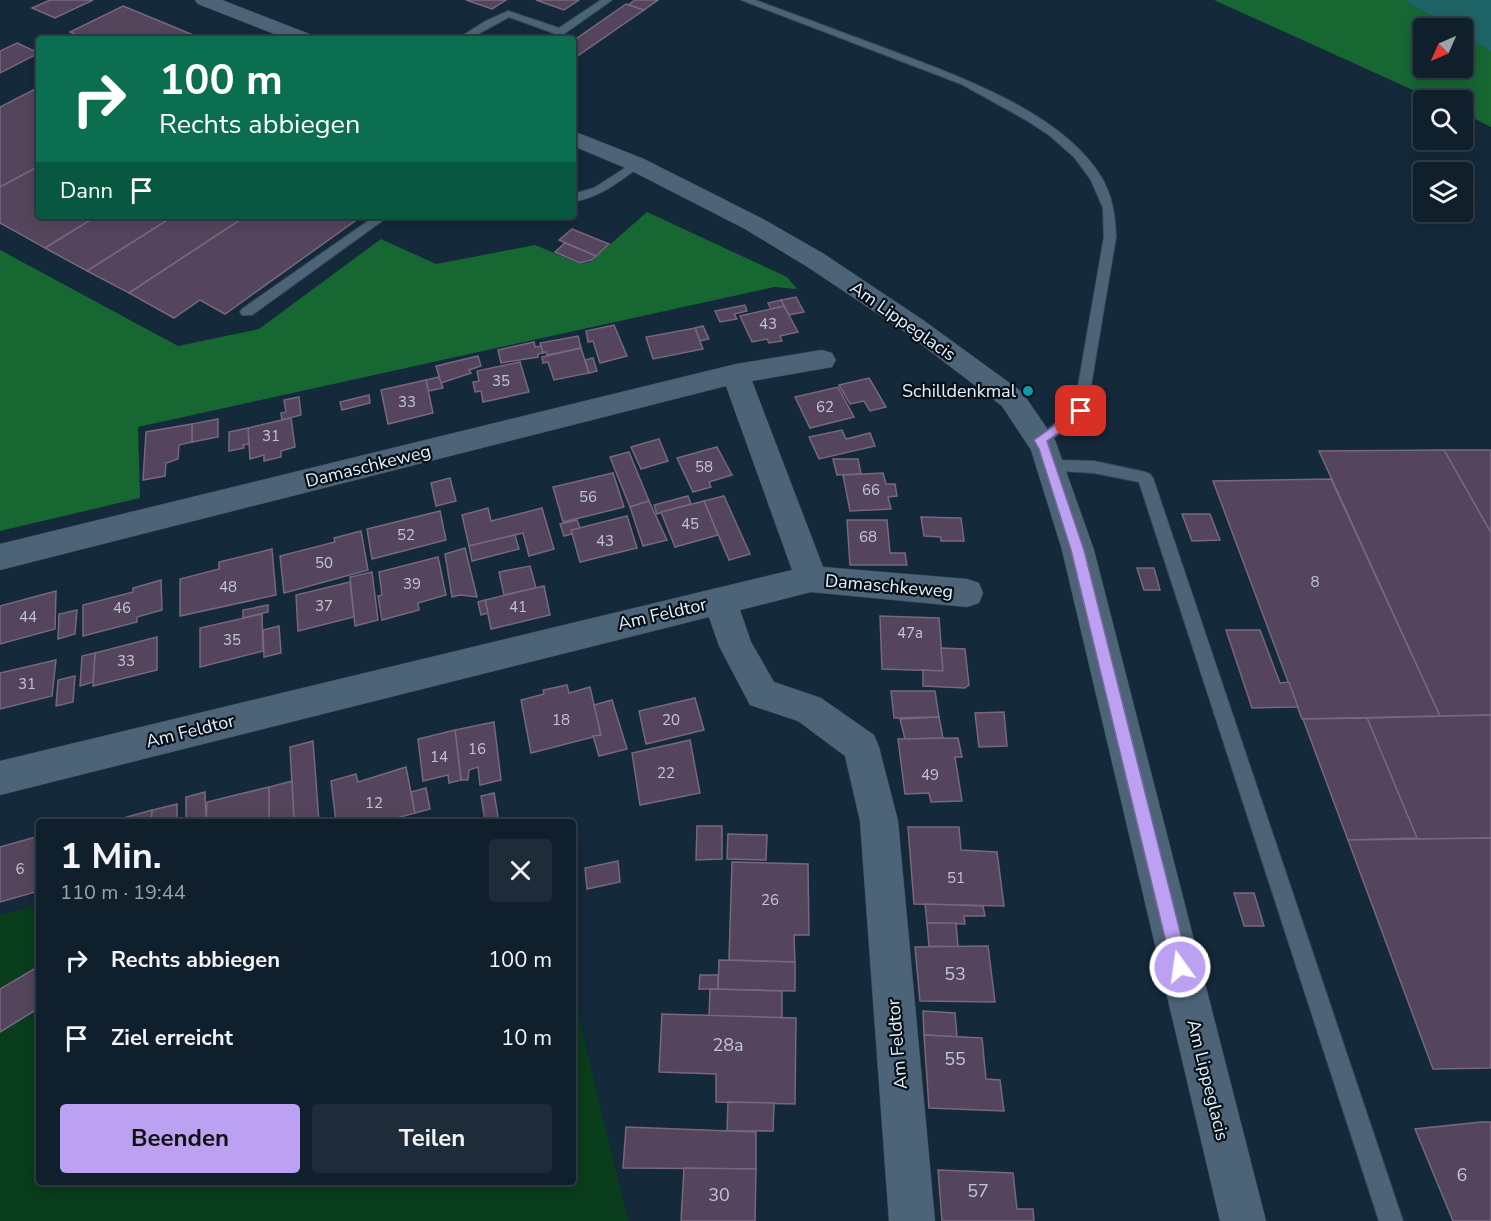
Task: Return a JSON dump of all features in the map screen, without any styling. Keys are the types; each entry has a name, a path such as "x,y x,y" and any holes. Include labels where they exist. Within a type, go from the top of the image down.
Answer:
{"street":[{"path":"205,0 297,36"},
{"name":"Am Lippeglacis","path":"576,139 636,164 754,224 815,260 914,327 1012,399 1046,453 1078,550 1243,1221"},
{"name":"Damaschkeweg","path":"0,557 736,374 822,360"},
{"name":"Damaschkeweg","path":"736,374 811,579"},
{"name":"Damaschkeweg","path":"720,601 811,579 966,593"},
{"name":"Am Feldtor","path":"0,778 720,601 736,646 762,694 809,709 861,747 879,820 912,1221"}],"lane":[{"path":"467,36 508,15 560,32 607,0"},
{"path":"746,0 986,92 1053,133 1078,154 1097,180 1109,208 1110,237 1081,411 1046,453 1094,467 1145,478 1391,1221"},
{"path":"576,198 584,197 603,188 636,164"},
{"path":"247,312 379,219"}],"shaded area":[{"path":"1404,0 1491,0 1491,52 1473,41 1473,18 1435,18"},
{"path":"36,906 36,1185 576,1185 576,1005 628,1221 0,1221 0,915"}],"green space":[{"path":"1214,0 1404,0 1435,18 1413,18 1413,78 1473,78 1473,41 1491,52 1491,127 1473,118 1473,90 1413,90"},
{"path":"647,212 787,277 797,289 774,287 138,427 140,498 0,531 0,250 178,346 259,329 381,239 436,264 535,245 580,264 590,262"}],"building":[{"path":"50,0 93,0 55,18 32,8"},
{"path":"466,0 506,0 492,9"},
{"path":"536,0 579,0 564,10"},
{"path":"635,0 658,0 644,10 628,5"},
{"path":"626,4 644,10 576,57 576,39"},
{"path":"123,6 196,36 79,36 70,32"},
{"path":"17,43 36,52 36,55 0,73 0,51"},
{"path":"36,89 36,168 0,187 0,107"},
{"path":"36,168 36,219 92,219 45,248 0,223 0,187"},
{"path":"92,219 169,219 87,271 45,248"},
{"path":"169,219 241,219 129,293 87,271"},
{"path":"241,219 358,219 225,314 200,300 174,318 129,293"},
{"path":"572,229 609,244 596,256 559,240"},
{"path":"565,243 596,256 580,263 555,252"},
{"path":"796,297 804,312 789,315 781,300"},
{"path":"781,300 784,306 771,309 768,303"},
{"path":"745,305 747,311 734,314 737,319 720,322 715,311"},
{"path":"784,306 798,332 780,336 782,341 769,343 767,339 752,342 740,316"},
{"path":"614,325 627,356 600,363 593,341 588,342 586,331"},
{"path":"703,326 709,339 700,341 695,328"},
{"path":"695,328 703,349 653,359 646,337"},
{"path":"578,336 581,348 547,355 546,352 543,353 540,343"},
{"path":"534,342 535,347 541,346 543,353 538,354 538,357 501,363 498,350"},
{"path":"581,348 589,373 554,380 548,362 543,363 542,357"},
{"path":"478,356 481,366 469,370 471,373 441,383 436,366"},
{"path":"593,358 597,371 589,373 585,360"},
{"path":"520,362 529,392 483,402 481,391 475,392 473,382 479,381 477,371"},
{"path":"439,377 443,388 428,391 426,380"},
{"path":"869,378 886,407 870,411 864,401 850,404 839,385"},
{"path":"426,380 433,413 388,424 381,390"},
{"path":"838,387 854,417 810,428 795,397"},
{"path":"369,395 370,403 342,410 340,402"},
{"path":"299,397 301,415 282,420 281,413 286,412 284,400"},
{"path":"291,418 295,447 281,451 281,457 264,461 264,455 250,459 248,428"},
{"path":"218,419 218,437 192,442 192,424"},
{"path":"192,424 192,442 179,445 178,459 166,463 165,476 143,480 146,432"},
{"path":"248,428 249,444 243,445 244,448 229,451 229,432"},
{"path":"842,430 846,439 870,433 875,446 819,459 809,437"},
{"path":"659,439 668,461 641,469 631,447"},
{"path":"717,447 732,475 709,482 711,487 693,492 677,458"},
{"path":"1444,450 1491,450 1491,533"},
{"path":"1444,450 1491,533 1491,715 1440,716 1319,451"},
{"path":"629,452 649,501 630,507 610,457"},
{"path":"833,459 858,459 861,474 837,475"},
{"path":"613,473 624,507 563,522 553,487"},
{"path":"883,473 886,484 895,484 897,496 888,497 891,509 850,511 843,475"},
{"path":"450,478 456,501 436,506 431,483"},
{"path":"1331,479 1441,716 1302,719 1213,481"},
{"path":"688,496 691,504 657,514 654,505"},
{"path":"724,496 750,554 729,560 704,501"},
{"path":"649,501 667,540 643,546 630,507"},
{"path":"704,501 718,535 675,547 661,512"},
{"path":"488,508 491,521 542,508 554,549 529,556 523,533 469,546 462,515"},
{"path":"440,511 446,540 372,559 367,529"},
{"path":"1182,514 1210,514 1220,540 1192,541"},
{"path":"627,516 637,548 580,562 571,530"},
{"path":"921,517 961,518 964,541 941,541 941,537 924,536"},
{"path":"577,520 580,528 571,530 572,534 564,536 560,524"},
{"path":"847,520 887,520 890,553 905,553 907,565 850,565"},
{"path":"361,531 368,570 284,593 280,556 335,542 334,538"},
{"path":"515,535 519,549 472,561 469,546"},
{"path":"465,548 477,597 460,595 452,597 445,554"},
{"path":"272,549 276,595 180,616 180,579 219,569 219,562"},
{"path":"438,557 446,595 418,603 419,610 382,620 378,596 382,595 379,572"},
{"path":"530,566 536,588 504,595 499,572"},
{"path":"1137,568 1154,568 1160,590 1144,590"},
{"path":"372,572 378,620 355,626 350,577"},
{"path":"161,580 162,610 137,617 137,622 83,636 83,605 133,592 133,588"},
{"path":"350,582 354,617 298,631 296,595"},
{"path":"544,586 550,615 491,629 485,600"},
{"path":"56,591 55,629 0,644 0,606"},
{"path":"485,600 488,613 481,615 478,602"},
{"path":"268,605 268,612 243,618 243,610"},
{"path":"77,610 75,634 58,639 59,614"},
{"path":"262,614 263,651 200,667 200,628"},
{"path":"880,616 939,618 943,671 882,669"},
{"path":"279,626 281,653 264,657 263,630"},
{"path":"1226,630 1260,630 1280,683 1289,682 1298,707 1252,708"},
{"path":"157,637 157,670 93,686 95,653"},
{"path":"941,648 965,649 969,685 965,688 923,686 923,670 943,671"},
{"path":"95,653 93,682 80,686 82,656"},
{"path":"56,660 52,696 0,709 0,673"},
{"path":"75,676 73,702 56,706 58,680"},
{"path":"567,685 569,693 590,687 601,735 531,753 521,700 544,694 543,690"},
{"path":"891,691 935,691 939,717 894,718"},
{"path":"695,698 704,730 646,744 639,711"},
{"path":"612,700 627,749 599,756 593,736 601,735 594,705"},
{"path":"1004,712 1007,746 979,747 975,713"},
{"path":"1491,715 1491,838 1417,839 1367,718"},
{"path":"939,717 943,738 905,739 900,719"},
{"path":"1367,718 1417,838 1348,840 1303,719"},
{"path":"494,722 501,780 480,785 478,767 469,770 468,780 461,780 455,730"},
{"path":"455,730 461,780 449,783 448,775 423,781 418,739"},
{"path":"958,738 962,757 955,757 962,801 931,802 929,793 905,794 898,739"},
{"path":"690,740 700,793 640,805 632,753"},
{"path":"313,741 319,819 294,819 290,747"},
{"path":"406,767 415,813 393,819 336,819 331,781 356,774 358,782"},
{"path":"292,781 294,819 269,819 269,787"},
{"path":"269,787 269,819 206,819 207,802"},
{"path":"426,788 430,809 415,813 411,792"},
{"path":"205,792 206,819 186,819 186,797"},
{"path":"494,793 498,819 485,819 481,796"},
{"path":"177,804 177,819 151,819 152,810"},
{"path":"152,810 151,819 120,819"},
{"path":"697,826 722,826 722,859 696,860"},
{"path":"908,827 959,827 961,850 997,852 1004,906 914,904"},
{"path":"728,834 767,835 766,860 727,859"},
{"path":"36,837 36,892 0,902 0,847"},
{"path":"1491,838 1491,1068 1433,1069 1348,840"},
{"path":"618,861 620,882 587,889 585,868"},
{"path":"732,862 808,864 809,935 794,935 795,962 729,960"},
{"path":"1234,893 1254,893 1264,926 1244,926"},
{"path":"925,904 983,906 985,916 964,916 965,924 927,923"},
{"path":"927,923 956,923 958,947 929,946"},
{"path":"988,946 995,1002 920,1001 915,947"},
{"path":"719,960 795,962 795,991 718,989"},
{"path":"36,968 36,1010 0,1032 0,989"},
{"path":"700,975 718,975 718,989 699,989"},
{"path":"710,989 782,991 782,1018 709,1016"},
{"path":"923,1011 955,1013 957,1037 924,1035"},
{"path":"662,1014 796,1018 795,1104 716,1102 716,1074 659,1072"},
{"path":"924,1035 982,1038 986,1079 1000,1080 1004,1111 929,1108"},
{"path":"728,1102 774,1103 773,1131 727,1131"},
{"path":"1491,1122 1491,1221 1453,1221 1415,1129"},
{"path":"626,1127 756,1132 756,1169 623,1168"},
{"path":"684,1168 756,1169 755,1221 681,1221"},
{"path":"938,1170 1013,1173 1017,1209 1033,1209 1034,1221 942,1221"}],"place":[{"name":"Schilldenkmal","path":"1028,391"}],"route":[{"path":"1081,411 1040,440 1045,448 1078,550 1180,967"}]}
